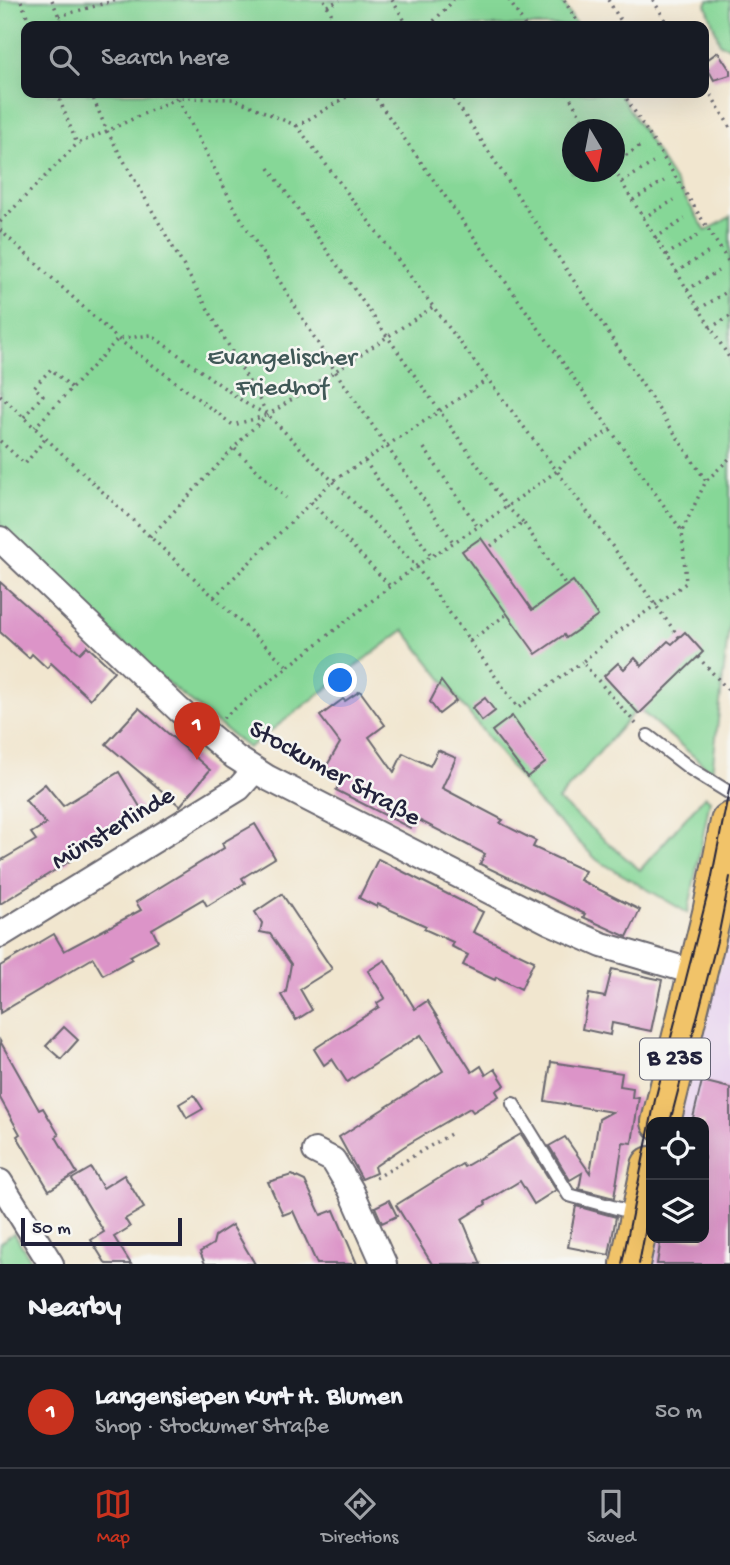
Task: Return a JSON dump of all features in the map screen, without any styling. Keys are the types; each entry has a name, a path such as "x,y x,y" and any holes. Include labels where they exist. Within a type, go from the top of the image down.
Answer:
{"main road":[{"name":"B 235","path":"662,1117 697,973 721,913 730,821"},
{"path":"630,1264 648,1180"}],"street":[{"name":"Stockumer Straße","path":"0,539 144,678 205,733 255,770 550,922 619,952 697,973"},
{"name":"Münsterlinde","path":"0,934 240,788 255,770"},
{"path":"315,1151 334,1160 351,1190 384,1264"},
{"path":"0,1182 51,1264"}],"lane":[{"path":"648,736 691,769 730,793"},
{"path":"513,1104 569,1195 640,1215"}],"path":[{"path":"52,0 61,21"},
{"path":"59,16 117,0"},
{"path":"324,0 335,21"},
{"path":"327,6 340,0"},
{"path":"392,0 405,21"},
{"path":"434,21 454,0"},
{"path":"509,0 522,21"},
{"path":"564,0 577,21"},
{"path":"608,0 621,21"},
{"path":"653,0 667,21"},
{"path":"21,1 29,21"},
{"path":"709,92 730,128"},
{"path":"59,98 77,144"},
{"path":"93,98 107,131 268,415 416,566 519,708 686,583 681,531 706,481 730,458"},
{"path":"0,222 77,144 177,98 235,99 297,127 679,637"},
{"path":"177,98 237,212 335,371 453,542"},
{"path":"297,127 346,98"},
{"path":"376,98 681,531"},
{"path":"453,98 706,481"},
{"path":"570,98 582,119"},
{"path":"626,98 730,264"},
{"path":"625,156 642,145"},
{"path":"625,180 653,163"},
{"path":"269,168 507,507 523,522 566,586"},
{"path":"633,200 664,181"},
{"path":"622,182 730,359"},
{"path":"643,218 674,200"},
{"path":"655,238 685,219"},
{"path":"0,230 118,338 233,425 268,415"},
{"path":"666,255 697,236"},
{"path":"676,272 709,252"},
{"path":"687,290 718,271"},
{"path":"699,309 730,290"},
{"path":"150,537 268,415 433,307"},
{"path":"710,328 730,316"},
{"path":"34,427 118,338 151,335 248,405 268,415"},
{"path":"24,417 43,395 34,387 51,369 72,388"},
{"path":"214,597 333,481 487,380"},
{"path":"0,395 287,666"},
{"path":"205,733 416,566 507,507 557,471 566,460 611,429"},
{"path":"0,441 25,464 46,438"},
{"path":"234,448 286,498"},
{"path":"424,448 478,527"},
{"path":"365,461 431,556"},
{"path":"311,502 390,586"},
{"path":"491,546 523,522"},
{"path":"470,641 507,614"},
{"path":"698,657 730,692"},
{"path":"582,662 629,718 648,736"},
{"path":"376,1178 454,1132"}],"shaded area":[{"path":"730,941 730,1264 648,1264 651,1243 709,1243 709,1117 680,1117 726,942"}],"green space":[{"name":"Evangelischer Friedhof","path":"0,0 561,0 574,21 21,21 21,98 622,98 706,231 730,217 730,617 712,772 642,712 636,710 558,800 640,870 705,796 710,800 688,913 597,860 538,802 404,630 248,748 153,671 0,527"},
{"path":"709,0 730,0 730,47 720,44 706,4"},
{"path":"14,1233 33,1264 0,1264 0,1242"}],"building":[{"path":"718,52 730,70 730,75 714,80 709,71 709,58"},
{"path":"481,538 532,610 573,581 598,616 536,654 462,551"},
{"path":"0,582 80,653 87,646 114,671 90,699 51,663 47,668 32,654 29,658 0,632"},
{"path":"685,632 703,652 639,714 604,676 618,663 624,669 635,658 642,666 668,641 672,644"},
{"path":"441,681 456,701 439,714 430,702"},
{"path":"360,691 385,725 369,737 394,772 403,753 430,766 438,750 456,758 442,788 536,841 533,847 585,871 580,880 640,910 627,937 480,864 485,854 415,818 410,828 336,790 343,776 326,767 340,743 320,716 343,699 345,701"},
{"path":"485,698 495,711 482,721 472,708"},
{"path":"139,708 210,770 180,806 106,744"},
{"path":"512,716 545,763 527,777 492,731"},
{"path":"119,772 143,812 67,857 70,861 0,904 0,861 36,840 31,833 46,824 25,800 45,784 63,806"},
{"path":"255,824 275,858 242,878 245,883 207,906 203,899 152,929 158,941 103,975 93,958 0,1013 0,966 54,934 64,951 141,910 136,902 224,848 222,843"},
{"path":"378,859 483,912 473,932 534,961 521,989 463,965 468,955 451,946 453,942 424,929 426,926 359,898"},
{"path":"282,894 332,969 300,989 312,1010 296,1020 281,995 286,992 291,964 270,934 260,932 262,923 255,912"},
{"path":"385,960 415,1009 427,1001 472,1072 481,1066 486,1075 495,1069 505,1085 496,1091 499,1096 473,1112 470,1108 405,1146 374,1167 376,1173 362,1179 339,1137 443,1071 421,1035 347,1082 332,1059 324,1065 314,1049 379,1007 377,1003 385,998 368,971"},
{"path":"612,969 662,980 651,1031 612,1023 610,1035 582,1029 589,994 605,997"},
{"path":"64,1027 78,1040 61,1059 46,1046"},
{"path":"0,1041 39,1110 43,1108 59,1135 56,1137 77,1173 49,1190 17,1136 20,1134 0,1098"},
{"path":"551,1062 622,1073 620,1086 633,1088 632,1098 639,1097 632,1143 623,1142 614,1198 579,1189 582,1173 570,1180 549,1146 565,1137 590,1173 599,1119 612,1112 545,1101"},
{"path":"702,1081 730,1088 730,1264 657,1264 660,1243 709,1243 709,1117 693,1117"},
{"path":"194,1095 203,1109 187,1118 179,1104"},
{"path":"521,1134 556,1190 534,1204 520,1181 462,1219 481,1264 432,1264 396,1205 462,1164 464,1167"},
{"path":"91,1168 103,1188 124,1175 144,1208 125,1219 130,1227 114,1237 131,1264 106,1264 91,1240 104,1232 72,1179"},
{"path":"292,1175 305,1181 321,1215 334,1210 357,1264 317,1264 293,1211 283,1215 268,1182"},
{"path":"389,1200 397,1216 382,1223 375,1207"},
{"path":"576,1206 616,1217 609,1255 568,1247"},
{"path":"232,1225 255,1264 205,1264 200,1252 213,1244 215,1236"}],"tram line":[{"path":"622,1264 655,1100 711,881 730,785"},
{"path":"671,1117 718,937 730,877"},
{"path":"639,1264 646,1227"}],"place":[{"name":"Langensiepen Kurt H. Blumen","path":"197,760"}]}
